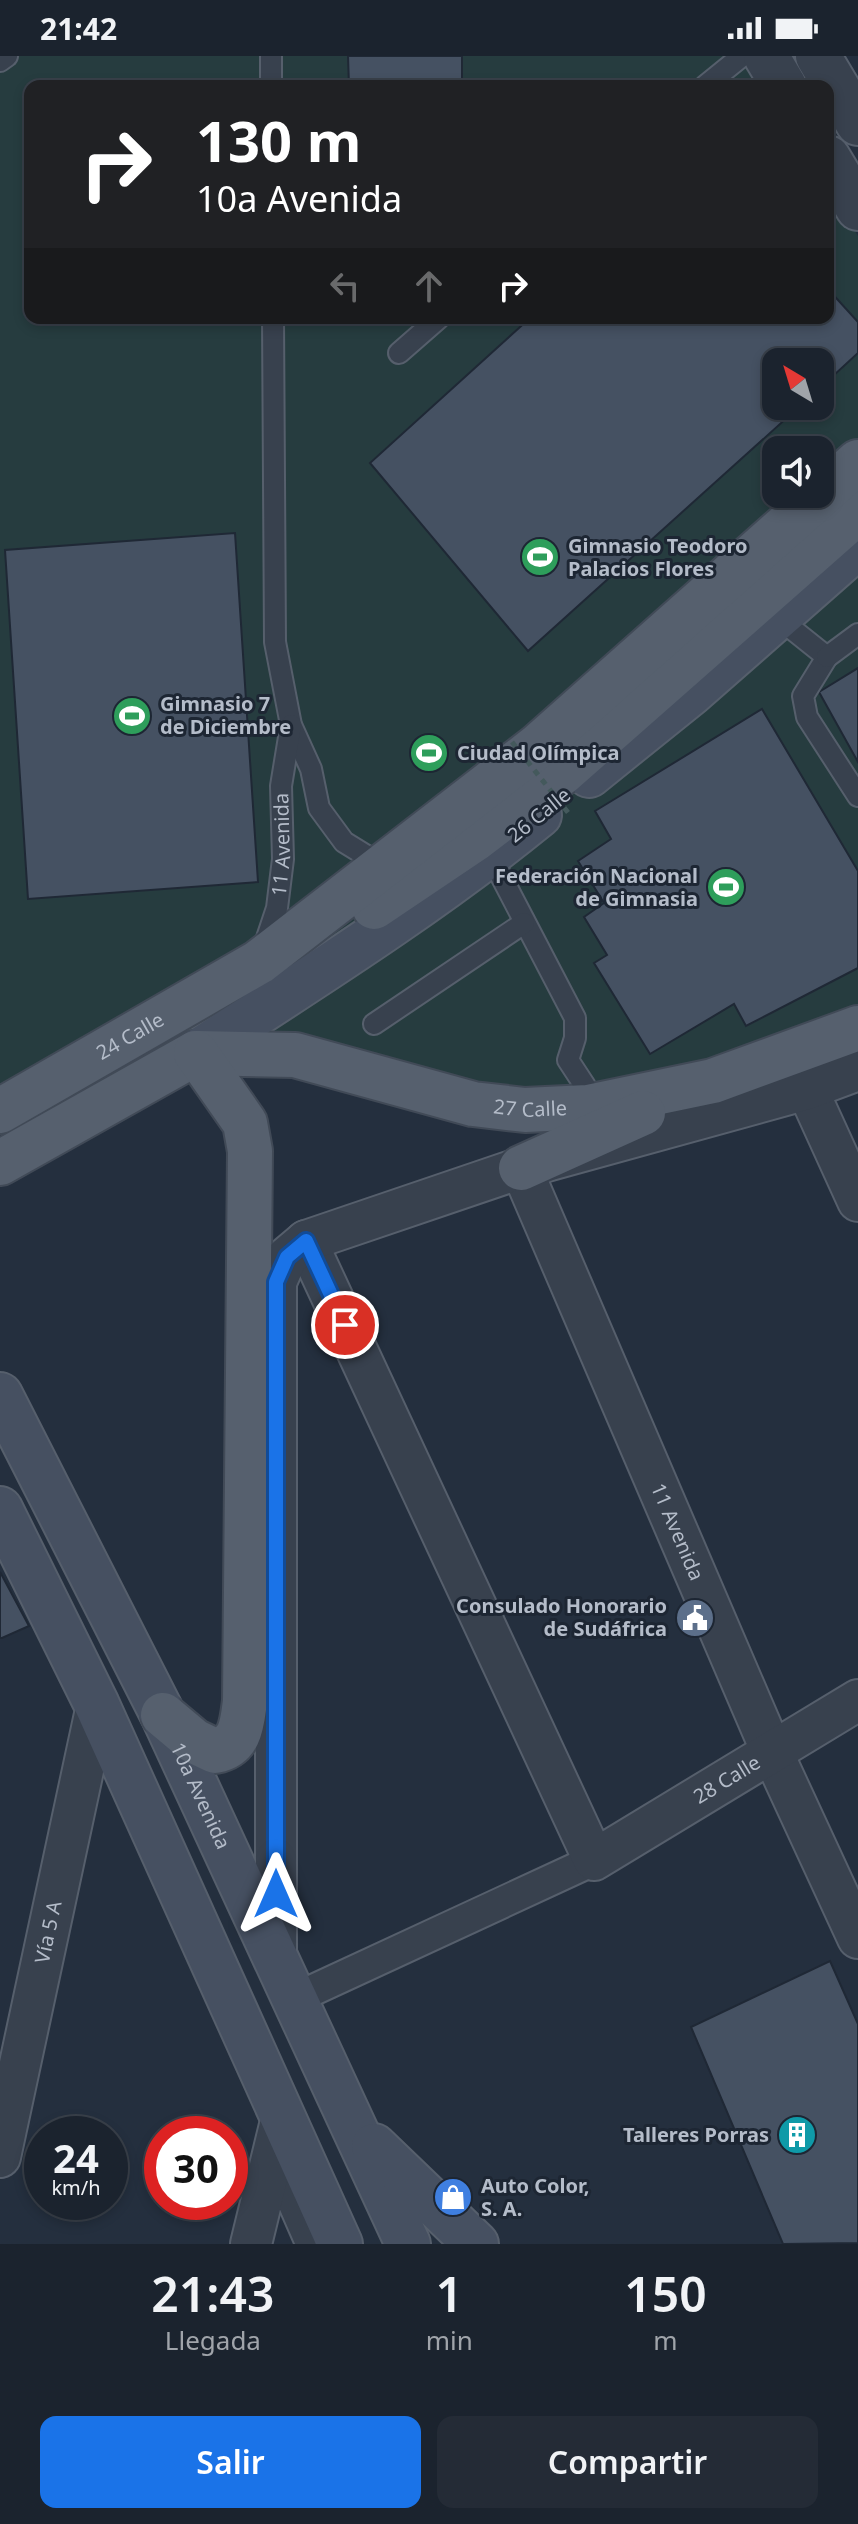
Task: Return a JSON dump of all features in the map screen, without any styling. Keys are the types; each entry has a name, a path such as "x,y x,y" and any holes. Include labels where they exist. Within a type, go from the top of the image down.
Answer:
{"main road":[{"path":"259,962 538,746 858,462"},
{"path":"259,962 342,930 475,839 563,772 858,512"},
{"name":"26 Calle","path":"196,1053 342,958 490,855 692,692 858,546"},
{"name":"24 Calle","path":"0,1111 259,962"},
{"name":"27 Calle","path":"196,1053 295,1055 473,1104 525,1110 588,1107 713,1081 858,1028"},
{"path":"0,1163 73,1119 196,1053 245,1123 250,1151 245,1701 240,1731 234,1743 215,1751 206,1749 163,1715"},
{"path":"521,1168 713,1081"},
{"name":"10a Avenida","path":"0,1395 163,1715 408,2244"},
{"path":"0,1509 97,1705 340,2244"},
{"path":"358,2131 476,2244"}],"street":[{"path":"766,56 780,80"},
{"path":"818,56 832,80"},
{"path":"834,83 858,123"},
{"path":"834,168 858,208"},
{"path":"276,1955 276,1282 287,1257 306,1241 521,1168 807,1089 858,1070"},
{"path":"807,1089 858,1201"},
{"name":"11 Avenida","path":"521,1168 772,1752 858,1938"},
{"path":"296,1998 594,1860 306,1241"},
{"name":"28 Calle","path":"594,1860 858,1700"},
{"name":"Vía 5 A","path":"0,2157 97,1705"},
{"path":"251,2244 282,2117"}],"lane":[{"path":"0,61 7,56"},
{"path":"271,56 271,80"},
{"path":"712,80 742,56"},
{"path":"273,324 275,642 291,725 311,769 319,808 344,842 383,866"},
{"path":"399,353 432,324"},
{"path":"777,617 827,657"},
{"path":"858,634 827,657 803,696 807,717 858,796"},
{"name":"11 Avenida","path":"259,962 277,908 283,859 281,786 291,725"},
{"path":"490,855 575,1018 575,1038 568,1060 585,1086"},
{"path":"374,1024 524,923"},
{"path":"271,2163 306,2244"}],"path":[{"path":"512,742 570,815"}],"green space":[{"name":"Ciudad Olímpica","path":"0,56 747,56 761,80 24,80 24,324 834,324 834,198 858,236 858,1012 722,1064 542,1096 237,1041 41,1064 0,1088"}],"building":[{"path":"348,56 462,56 462,80 349,80"},
{"name":"Gimnasio Teodoro Palacios Flores","path":"834,296 858,322 858,353 834,375 834,348 762,348 762,420 784,420 767,436 762,436 762,440 528,651 370,463 523,324 834,324"},
{"name":"Gimnasio 7 de Diciembre","path":"235,533 258,882 28,899 5,550"},
{"path":"858,668 858,762 819,692"},
{"name":"Federación Nacional de Gimnasia","path":"762,709 858,871 858,968 746,1026 734,1004 650,1054 594,963 607,955 584,917 604,903 578,861 611,839 595,811"},
{"path":"0,1572 29,1626 2,1638 0,1638"},
{"name":"Talleres Porras","path":"830,1961 858,2024 858,2243 783,2244 691,2027"}],"place":[{"name":"Gimnasio Teodoro Palacios Flores","path":"540,557"},
{"name":"Gimnasio 7 de Diciembre","path":"132,716"},
{"name":"Ciudad Olímpica","path":"429,753"},
{"name":"Federación Nacional de Gimnasia","path":"726,887"},
{"name":"Consulado Honorario de Sudáfrica","path":"695,1618"},
{"name":"Talleres Porras","path":"797,2135"},
{"name":"Auto Color, S. A.","path":"453,2197"}],"route":[{"path":"276,1894 276,1282 287,1257 306,1241 345,1325"}]}
